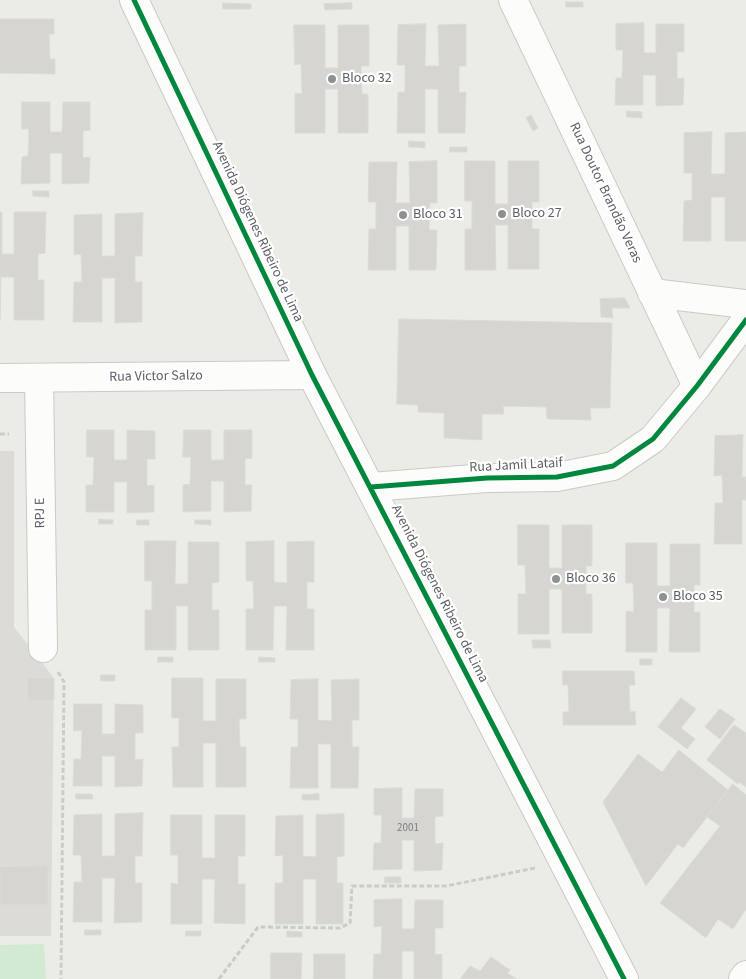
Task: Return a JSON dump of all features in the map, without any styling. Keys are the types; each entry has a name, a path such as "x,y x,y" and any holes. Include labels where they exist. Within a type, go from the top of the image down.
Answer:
{"street":[{"name":"Avenida Diógenes Ribeiro de Lima","path":"134,0 312,375 624,979"},
{"name":"Rua Doutor Brandão Veras","path":"512,0 698,386"},
{"path":"652,293 746,304"},
{"name":"Rua Jamil Lataif","path":"371,487 487,478 557,476 613,466 653,439 698,386 746,320"},
{"name":"Rua Victor Salzo","path":"0,378 312,375"},
{"name":"RPJ E","path":"39,378 42,648"},
{"path":"743,979 746,975"}],"path":[{"path":"61,979 64,682"},
{"path":"219,979 258,927 340,928 350,923 352,886 446,886 564,862"}],"shaded area":[{"path":"0,451 14,451 14,627 54,678 51,936 0,936"}],"green space":[{"path":"44,944 46,979 0,979 0,945"}],"building":[{"path":"566,2 583,2 583,7 566,7"},
{"path":"223,3 251,4 251,9 223,9"},
{"path":"352,3 352,9 325,10 324,4"},
{"path":"0,19 54,19 54,34 49,34 50,59 55,59 55,74 0,73"},
{"path":"644,23 644,53 656,53 656,24 684,24 684,52 677,52 677,79 684,78 683,105 656,106 656,75 643,75 643,105 615,105 616,78 622,78 623,50 616,50 616,24"},
{"path":"426,24 425,66 439,66 438,25 466,24 466,66 459,66 459,93 466,92 465,133 438,133 438,89 425,89 425,133 397,133 398,92 405,92 405,65 397,65 398,25"},
{"name":"Bloco 32","path":"294,25 325,25 325,68 338,68 338,25 369,25 369,66 361,66 362,94 368,94 368,133 338,133 338,89 325,89 325,133 295,133 295,93 302,94 301,64 295,65"},
{"path":"22,102 50,102 50,132 62,132 63,102 90,102 90,130 83,131 83,158 90,157 89,183 62,184 62,153 50,153 50,183 21,184 22,157 28,156 29,129 22,129"},
{"path":"627,111 642,112 642,118 627,117"},
{"path":"531,115 538,128 533,131 526,118"},
{"path":"712,132 711,174 725,174 725,133 746,132 746,241 725,241 725,197 711,197 711,241 683,241 684,201 692,200 692,173 684,173 684,133"},
{"path":"409,141 425,142 425,148 409,147"},
{"path":"450,147 467,147 467,152 450,152"},
{"name":"Bloco 31","path":"437,161 437,203 430,203 429,230 437,230 436,270 409,270 409,226 396,226 396,270 368,270 369,229 376,229 376,202 368,202 369,162 397,162 396,203 410,203 409,162"},
{"name":"Bloco 27","path":"465,161 495,161 495,204 508,204 508,161 539,161 539,202 532,202 532,229 539,229 539,269 508,269 508,225 495,225 496,270 465,270 465,229 472,229 472,201 465,201"},
{"path":"33,191 49,191 49,197 33,196"},
{"path":"0,212 2,212 2,254 14,254 14,212 46,212 45,253 38,254 38,280 44,280 44,320 14,320 14,277 1,277 0,320"},
{"path":"143,213 142,256 135,256 135,282 142,282 142,322 115,323 115,278 102,278 102,322 73,322 74,282 82,282 81,254 74,255 74,215 102,214 102,256 115,256 115,214"},
{"path":"625,298 630,308 612,308 613,318 601,317 600,299"},
{"path":"399,319 612,323 610,408 590,408 591,420 547,419 546,407 503,406 504,414 482,414 482,440 444,438 444,413 418,412 418,405 397,404"},
{"path":"87,430 114,430 114,460 127,460 127,430 155,431 155,459 147,459 147,486 154,485 154,512 127,513 127,482 114,482 114,512 86,512 86,485 93,485 94,457 87,457"},
{"path":"184,430 211,430 211,460 224,460 224,430 252,430 252,458 245,459 245,485 252,485 251,511 224,512 224,481 211,481 211,511 183,512 183,485 190,484 191,457 183,457"},
{"path":"743,435 742,477 746,477 746,500 742,500 742,544 714,544 715,503 723,503 722,475 714,476 715,436"},
{"path":"99,519 113,520 113,524 99,524"},
{"path":"137,520 149,520 149,525 137,525"},
{"path":"195,520 211,520 211,525 195,524"},
{"name":"Bloco 36","path":"518,525 549,525 549,568 562,568 562,525 592,525 592,566 586,566 586,594 592,594 592,633 562,633 562,589 549,589 549,634 518,634 518,594 526,594 525,565 518,565"},
{"path":"145,541 176,541 175,584 188,584 188,542 219,542 219,582 212,583 212,610 219,610 219,650 188,650 188,606 176,606 176,650 145,650 145,610 152,610 152,581 145,581"},
{"path":"274,541 274,582 287,583 287,542 314,541 314,582 307,582 307,609 314,609 314,650 286,650 287,606 274,606 273,650 246,650 246,609 254,609 253,581 246,581 246,542"},
{"name":"Bloco 35","path":"626,543 657,543 657,586 670,586 670,544 700,544 700,585 694,585 694,612 700,612 700,652 669,652 670,608 657,608 657,652 626,652 626,611 634,612 633,583 626,583"},
{"path":"532,640 550,640 551,648 533,648"},
{"path":"158,657 173,657 173,662 158,662"},
{"path":"259,657 275,658 275,662 259,662"},
{"path":"640,659 652,659 652,665 640,665"},
{"path":"563,671 634,671 635,685 629,685 630,712 635,711 636,725 563,725 563,712 569,712 568,685 563,685"},
{"path":"101,675 115,675 115,681 101,681"},
{"path":"28,678 54,678 54,700 28,700"},
{"path":"172,678 203,678 203,721 216,721 216,679 246,679 246,719 239,719 240,747 246,747 246,787 216,787 216,743 203,743 203,787 173,787 172,747 179,747 179,718 172,718"},
{"path":"318,679 318,720 332,721 331,680 359,679 359,720 352,720 352,747 359,747 358,788 331,788 331,744 318,744 318,788 290,788 291,747 298,747 298,719 290,719 291,680"},
{"path":"681,698 696,709 681,728 695,739 687,749 658,727"},
{"path":"74,704 102,704 102,734 115,734 115,704 143,705 143,733 135,733 135,760 143,759 142,786 115,787 115,756 102,756 102,786 73,786 74,759 81,759 82,730 74,731"},
{"path":"720,709 735,719 720,739 705,727"},
{"path":"734,725 746,733 746,787 739,782 738,784 707,760"},
{"path":"679,750 728,790 683,848 678,844 646,886 603,802 638,754 662,772"},
{"path":"733,784 746,795 746,909 733,929 718,919 706,938 660,903 720,826 707,817"},
{"path":"402,788 402,818 414,818 415,789 443,789 443,816 435,817 435,844 443,843 442,870 414,871 414,840 402,840 402,869 373,870 374,843 381,843 382,815 374,815 374,789"},
{"path":"76,794 92,794 93,799 76,799"},
{"path":"319,794 319,800 302,800 302,795"},
{"path":"143,813 142,856 135,856 135,883 142,883 142,922 114,923 115,878 102,878 102,922 73,922 74,882 82,882 81,855 73,855 74,815 102,814 102,856 115,856 115,814"},
{"path":"344,814 344,856 337,857 337,883 343,883 343,924 316,924 316,879 303,879 303,924 275,924 275,883 283,883 283,855 275,856 276,816 303,815 303,856 316,857 316,815"},
{"path":"171,815 202,815 202,858 215,858 215,815 245,815 245,856 238,856 238,884 245,884 245,924 214,923 215,879 202,879 202,924 171,924 171,883 178,884 178,855 171,855"},
{"path":"48,866 48,905 0,905 0,867"},
{"path":"385,877 401,877 401,883 385,883"},
{"path":"402,899 402,929 414,929 415,900 443,900 443,928 435,928 435,955 442,954 442,979 414,979 414,951 402,951 402,979 373,979 374,954 381,954 382,926 374,927 374,900"},
{"path":"85,930 101,930 101,935 85,935"},
{"path":"186,931 201,931 201,936 186,936"},
{"path":"287,931 302,932 302,937 287,937"},
{"path":"271,953 302,953 301,979 271,979"},
{"path":"314,954 345,954 345,979 314,979"},
{"path":"491,957 510,970 507,973 517,979 460,979 470,966 480,971"}],"cycle path":[{"path":"134,0 312,375 624,979"},
{"path":"371,487 487,478 557,477 613,466 653,439 697,386 746,320"}],"place":[{"name":"Bloco 32","path":"332,79"},
{"name":"Bloco 27","path":"502,214"},
{"name":"Bloco 31","path":"403,215"},
{"name":"Bloco 36","path":"556,579"},
{"name":"Bloco 35","path":"663,597"}]}
